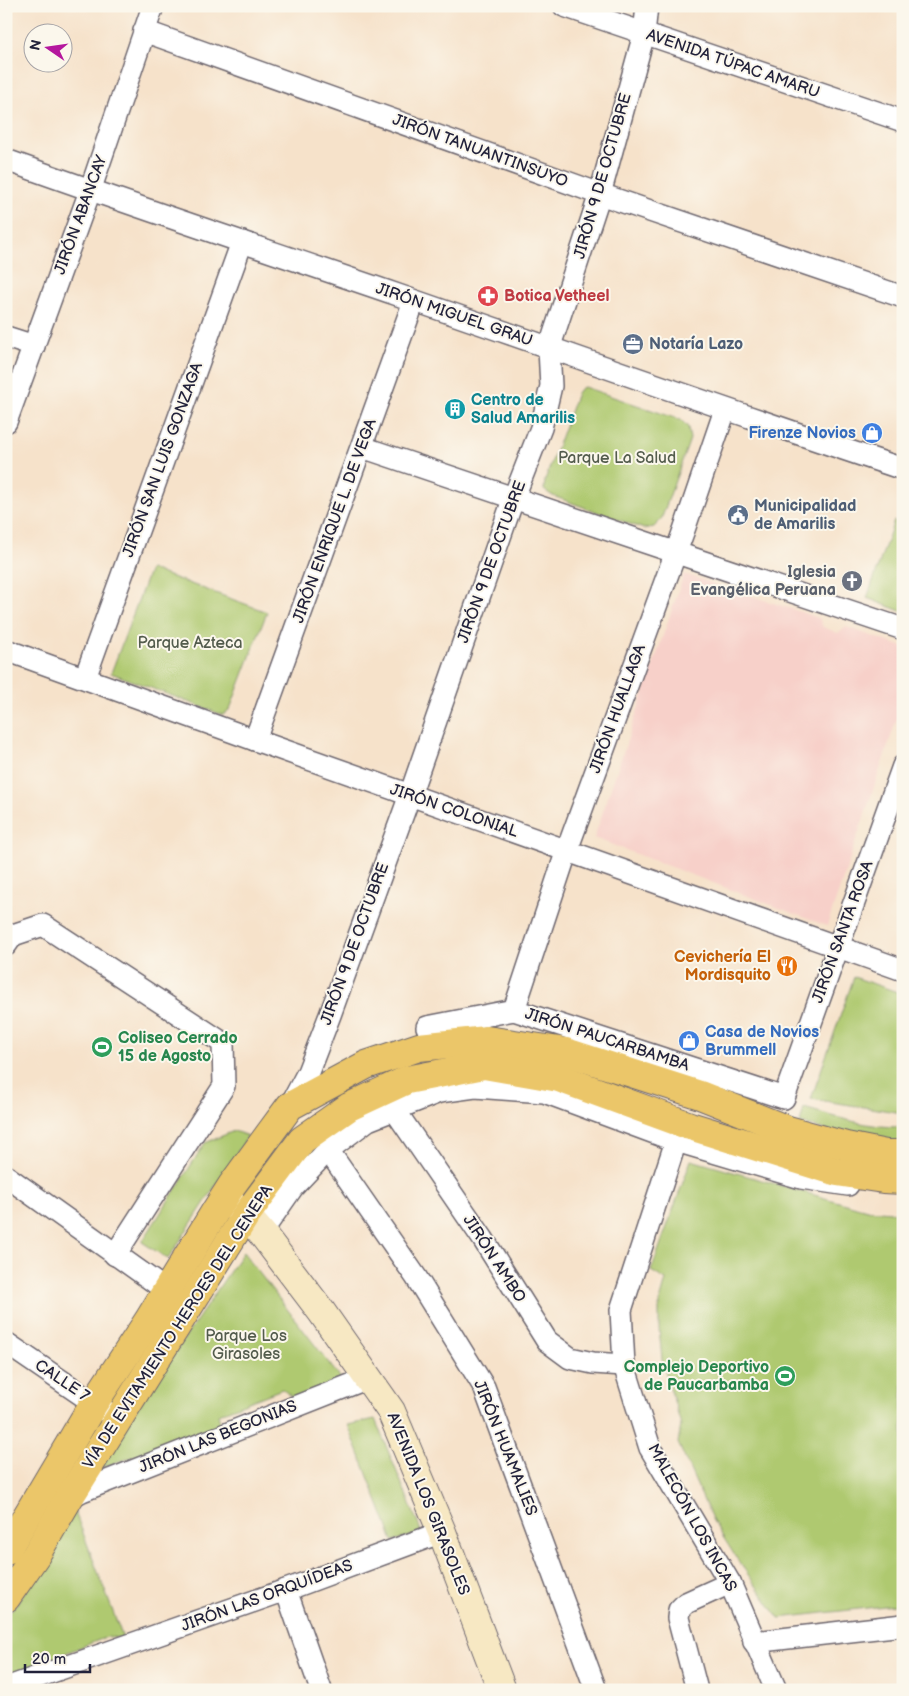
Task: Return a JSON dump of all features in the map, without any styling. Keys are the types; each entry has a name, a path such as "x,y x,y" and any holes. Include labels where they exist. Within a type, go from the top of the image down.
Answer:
{"main road":[{"name":"VÍA DE EVITAMIENTO HEROES DEL CENEPA","path":"6,1551 94,1403 167,1291 223,1198 290,1106 366,1065 419,1047 487,1040 566,1052 700,1095 788,1130 846,1146 886,1154 903,1154"},
{"name":"VÍA DE EVITAMIENTO HEROES DEL CENEPA","path":"6,1598 36,1555 117,1420 254,1224 302,1140 349,1107 407,1080 484,1065 560,1078 690,1126 837,1172 903,1180"},
{"name":"AVENIDA LOS GIRASOLES","path":"223,1198 254,1224 322,1311 391,1411 442,1532 502,1690"}],"street":[{"name":"JIRÓN ABANCAY","path":"6,422 90,190 153,6"},
{"name":"AVENIDA TÚPAC AMARU","path":"564,6 903,121"},
{"name":"JIRÓN 9 DE OCTUBRE","path":"290,1106 308,1072 314,1056 410,795 514,497 541,428 552,386 550,349 600,194 644,34 647,6"},
{"name":"JIRÓN TANUANTINSUYO","path":"144,31 600,194 903,297"},
{"name":"JIRÓN MIGUEL GRAU","path":"6,160 725,410 903,468"},
{"name":"JIRÓN SAN LUIS GONZAGA","path":"85,678 242,242"},
{"name":"JIRÓN ENRIQUE L. DE VEGA","path":"255,740 414,301"},
{"path":"6,337 34,346"},
{"name":"JIRÓN HUALLAGA","path":"514,1010 567,850 725,410"},
{"path":"362,447 903,629"},
{"name":"JIRÓN COLONIAL","path":"6,650 903,970"},
{"name":"JIRÓN SANTA ROSA","path":"784,1098 838,946 898,796 903,766"},
{"path":"8,937 43,926 223,1042 224,1086 115,1255"},
{"name":"JIRÓN PAUCARBAMBA","path":"427,1027 514,1010 784,1098"},
{"path":"254,1224 328,1150 368,1120 439,1092 475,1087 544,1092 676,1141 802,1178 868,1189 903,1180"},
{"name":"JIRÓN AMBO","path":"394,1109 483,1239 547,1341 570,1358 593,1363 624,1365"},
{"name":"MALECÓN LOS INCAS","path":"676,1141 621,1310 624,1365 650,1448 730,1583 776,1690"},
{"name":"JIRÓN HUAMALIES","path":"328,1150 416,1277 484,1387 596,1690"},
{"path":"6,1176 167,1291"},
{"name":"CALLE 7","path":"6,1343 117,1420"},
{"name":"JIRÓN LAS BEGONIAS","path":"69,1498 82,1491 368,1378"},
{"name":"JIRÓN LAS ORQUÍDEAS","path":"6,1688 286,1590 442,1532"},
{"path":"697,1690 678,1618 679,1610 686,1604 730,1583"},
{"path":"286,1590 320,1690"},
{"path":"754,1642 903,1625"}],"shaded area":[{"path":"684,574 819,618 823,627 838,633 846,627 903,647 903,701 827,926 594,838"}],"green space":[{"name":"Parque La Salud","path":"584,387 681,420 688,427 690,439 661,520 654,527 644,529 553,496 544,490 545,480 577,393"},
{"path":"894,521 903,524 903,612 867,598"},
{"name":"Parque Azteca","path":"150,569 267,612 230,709 223,715 111,673"},
{"path":"854,977 903,994 903,1113 811,1099"},
{"path":"804,1108 865,1124 903,1127 903,1143 863,1140 800,1123"},
{"path":"234,1131 248,1136 168,1259 142,1242 205,1143"},
{"name":"Complejo Deportivo de Paucarbamba","path":"691,1160 867,1210 903,1213 903,1604 779,1618 737,1559 713,1521 678,1443 681,1425 662,1360 659,1328 659,1305 666,1280 651,1271"},
{"name":"Parque Los Girasoles","path":"243,1252 342,1380 296,1400 282,1389 218,1414 221,1427 95,1470"},
{"path":"375,1419 422,1533 393,1541 348,1425"},
{"path":"75,1512 123,1638 107,1637 6,1676 6,1616 18,1602"}],"place":[{"name":"Botica Vetheel","path":"488,296"},
{"name":"Notaría Lazo","path":"633,344"},
{"name":"Centro de Salud Amarilis","path":"455,409"},
{"name":"Firenze Novios","path":"872,433"},
{"name":"Municipalidad de Amarilis","path":"738,515"},
{"name":"Iglesia Evangélica Peruana","path":"852,581"},
{"name":"Cevichería El Mordisquito","path":"787,966"},
{"name":"Casa de Novios Brummell","path":"689,1041"},
{"name":"Coliseo Cerrado 15 de Agosto","path":"102,1047"},
{"name":"Complejo Deportivo de Paucarbamba","path":"785,1376"}]}
